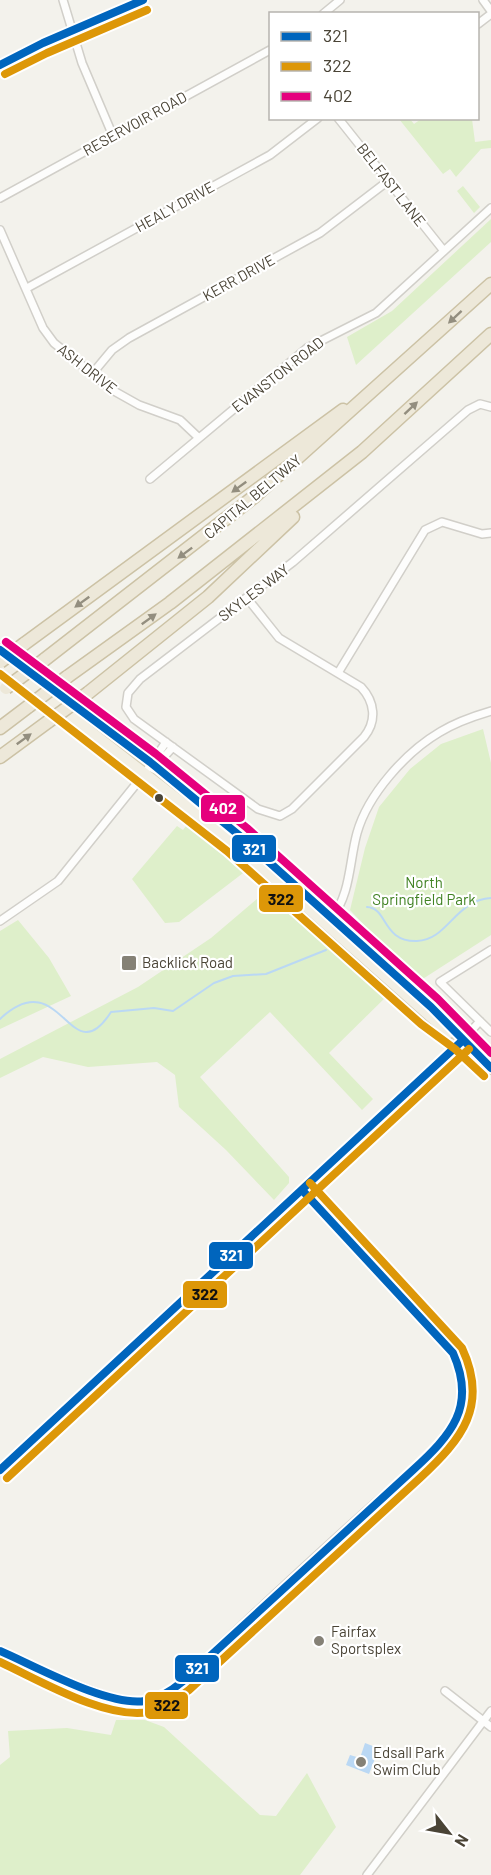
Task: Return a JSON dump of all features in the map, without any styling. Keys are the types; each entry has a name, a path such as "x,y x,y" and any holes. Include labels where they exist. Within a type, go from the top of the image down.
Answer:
{"highway":[{"name":"CAPITAL BELTWAY","path":"3,690 255,496 491,284"},
{"name":"CAPITAL BELTWAY","path":"0,726 171,603 362,452 491,334"},
{"path":"0,662 298,444 420,350"},
{"path":"0,757 88,693 208,597 362,452"}],"main road":[{"path":"0,650 153,765 330,920 428,1016 462,1041 491,1068"},
{"path":"0,662 145,773 237,839"}],"street":[{"path":"63,0 72,30 113,136"},
{"path":"0,65 72,30 143,0"},
{"path":"325,12 340,0"},
{"path":"479,22 491,13 483,0"},
{"name":"RESERVOIR ROAD","path":"0,198 269,51"},
{"name":"HEALY DRIVE","path":"27,288 270,155 315,120"},
{"name":"BELFAST LANE","path":"340,120 444,251"},
{"name":"KERR DRIVE","path":"92,374 112,350 129,338 320,233 388,181"},
{"name":"EVANSTON ROAD","path":"150,478 307,348 376,313 491,208"},
{"name":"ASH DRIVE","path":"0,230 50,339 128,400 180,420 199,438"},
{"name":"SKYLES WAY","path":"166,742 129,714 125,703 128,693 140,679 293,562 468,410 480,404 491,406"},
{"path":"338,673 424,530 442,522 482,534 491,533"},
{"path":"153,765 166,742 258,809 274,816 284,814 300,801 371,727 373,711 368,696 361,687 279,638 247,598"},
{"path":"330,920 345,890 360,824 374,797 405,761 439,732 491,711"},
{"path":"0,921 58,881 145,773 173,747"},
{"path":"491,950 440,982 491,1032"},
{"path":"0,1470 462,1041 480,1021"},
{"path":"0,1651 112,1698 138,1702 160,1697 182,1682 412,1469 455,1424 461,1406 463,1388 453,1353 302,1190"},
{"path":"445,1691 491,1727"},
{"path":"367,1875 491,1711"}],"green space":[{"path":"400,120 411,120 414,124 420,120 472,120 475,142 491,140 491,148 481,149 456,177 450,169 443,174"},
{"path":"463,186 480,207 474,213 457,191"},
{"path":"491,219 491,242 356,365 347,337 392,311"},
{"name":"North Springfield Park","path":"483,729 491,763 491,935 418,982 350,910 365,848 379,807 410,769 441,744"},
{"path":"192,818 251,867 179,922 165,923 132,879 177,826 183,830"},
{"path":"271,887 390,993 329,1053 373,1099 362,1110 270,1012 200,1077 289,1177 289,1183 274,1200 226,1150 179,1107 175,1075 157,1062 88,1067 43,1057 0,1078 0,1059 138,987 211,938"},
{"path":"18,920 49,958 71,996 0,1029 0,931"},
{"path":"116,1720 145,1720 164,1727 260,1815 276,1816 307,1773 336,1827 300,1875 0,1875 0,1765 10,1757 8,1731 67,1728 111,1735"}],"water":[{"name":"Edsall Park Swim Club","path":"365,1743 383,1750 380,1757 376,1756 369,1774 346,1765 350,1755 360,1758"}],"waterway":[{"path":"367,907 379,913 397,936 417,941 437,934 469,905 491,898"},
{"path":"0,1019 21,1005 38,1002 52,1008 74,1027 85,1032 97,1028 111,1012 154,1008 173,1011 214,983 233,976 266,974 326,950"}],"transit line":[{"name":"321","path":"0,65 43,43 143,0"},
{"name":"322","path":"5,74 47,53 147,10"},
{"name":"402","path":"6,642 156,754 247,828 438,999 491,1053"},
{"name":"321","path":"0,650 150,762 240,836 431,1007 491,1068"},
{"name":"322","path":"0,674 227,851 421,1024 455,1049 484,1076"},
{"name":"321","path":"0,1470 462,1041"},
{"name":"322","path":"7,1478 469,1049"},
{"name":"322","path":"0,1662 53,1688 93,1704 132,1713 155,1711 189,1690 435,1464 459,1435 472,1404 473,1387 470,1369 462,1348 310,1183"},
{"name":"321","path":"0,1651 72,1684 112,1698 145,1701 160,1696 182,1682 427,1457 449,1432 461,1405 462,1389 460,1372 453,1353 302,1190"}],"place":[{"name":"Backlick Road","path":"129,963"},
{"name":"Fairfax Sportsplex","path":"319,1641"},
{"name":"Edsall Park Swim Club","path":"361,1762"}]}
